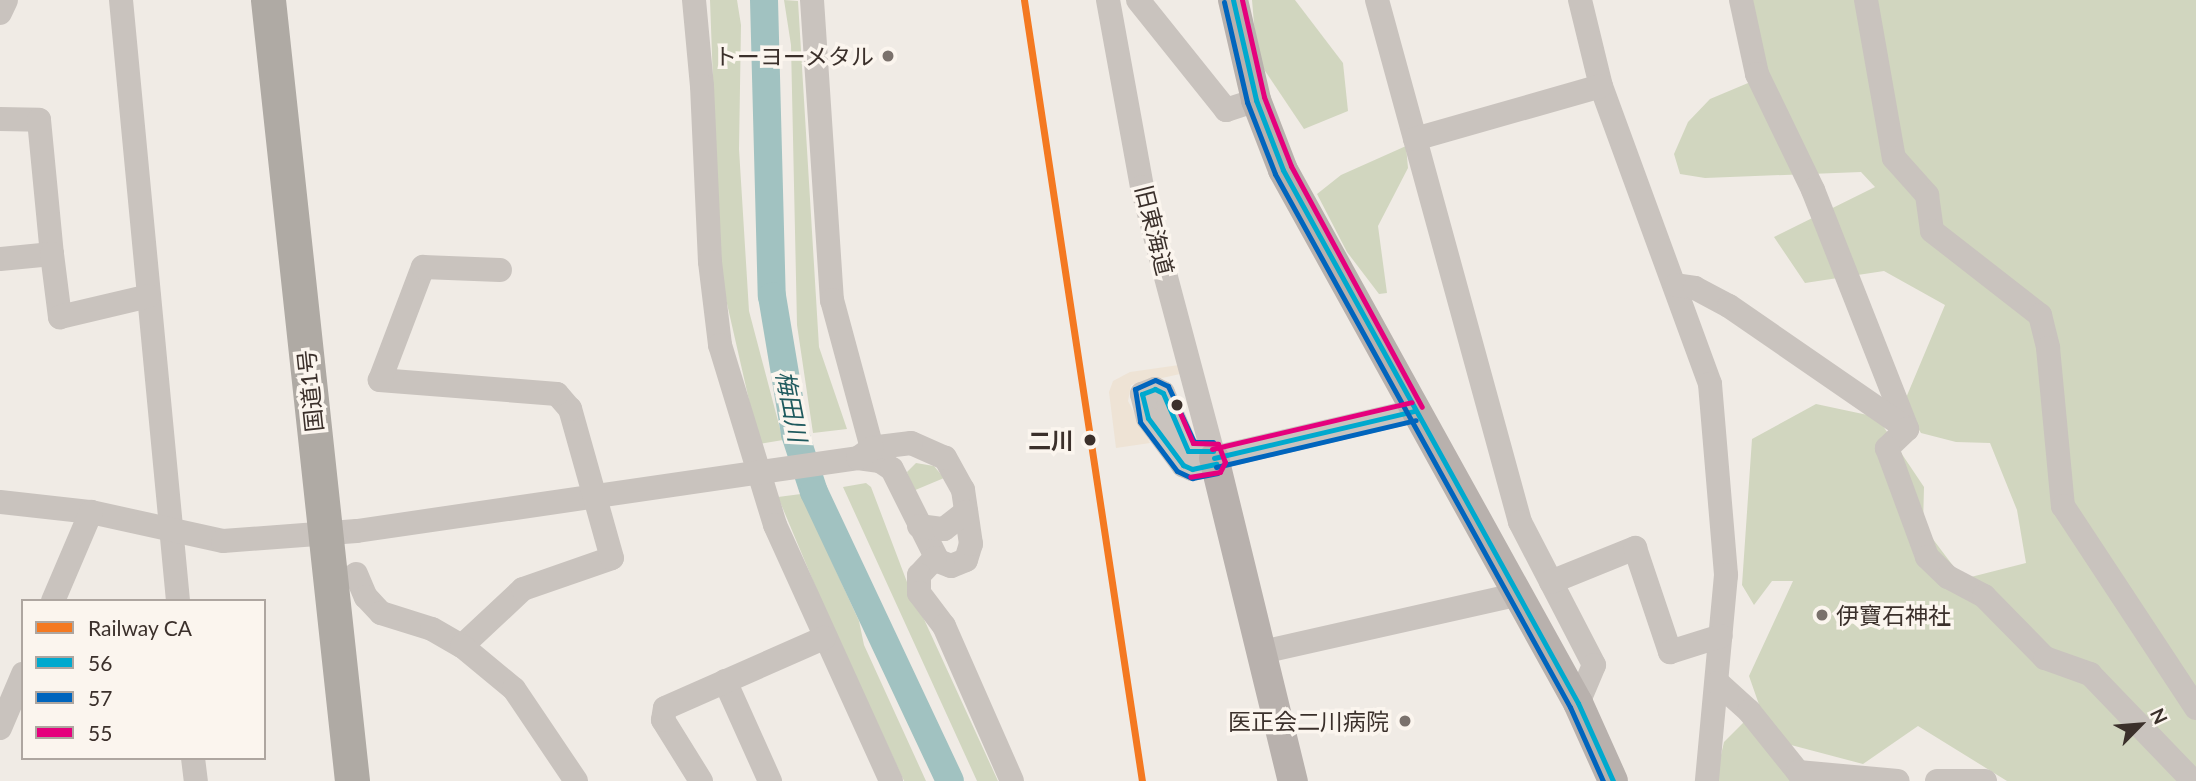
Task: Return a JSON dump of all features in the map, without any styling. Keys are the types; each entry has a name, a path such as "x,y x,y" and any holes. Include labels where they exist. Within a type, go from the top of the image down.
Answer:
{"highway":[{"name":"国道1号","path":"248,0 313,535 352,781"},
{"name":"国道1号","path":"268,0 313,535 329,781"}],"main road":[{"path":"1233,0 1256,100 1294,192 1414,411 1519,594 1578,703 1613,781"},
{"path":"1214,458 1293,781"}],"street":[{"path":"0,13 6,0"},
{"path":"121,0 178,599"},
{"path":"694,0 702,86 710,262 720,345 762,471 824,638 884,779"},
{"path":"812,0 832,300 865,453"},
{"name":"旧東海道","path":"1108,0 1142,187 1214,458"},
{"path":"1138,0 1226,110 1256,100"},
{"path":"1377,0 1520,522 1594,665 1578,703"},
{"path":"1580,0 1601,86 1710,384 1717,430 1726,575 1707,781"},
{"path":"1741,0 1757,74 1812,190 1907,429"},
{"path":"1866,0 1894,158 1927,195 1932,231 2040,315 2048,348 2063,506 2196,708"},
{"path":"1415,139 1601,86"},
{"path":"0,120 39,120 61,317 149,296"},
{"path":"0,259 52,254"},
{"path":"463,646 523,589 612,558 570,410 558,394 380,380 424,267 500,270"},
{"path":"1676,285 1695,288 1729,306 1907,429"},
{"path":"1214,458 1414,411"},
{"path":"1907,429 1887,449 1927,557 1948,577 1984,596 2045,657 2090,674 2193,781"},
{"path":"0,502 90,512 223,541 313,535 762,471 911,443 928,446 955,470 971,544 967,558 951,566 935,558 895,475 883,462 865,453"},
{"path":"895,475 928,446"},
{"path":"54,599 90,512"},
{"path":"919,526 944,528 966,512"},
{"path":"1551,582 1635,548 1670,652 1721,636"},
{"path":"935,558 919,575 918,589 944,626 1012,781"},
{"path":"356,574 366,597 381,612 432,629 463,646 514,689 576,781"},
{"path":"1262,652 1519,594"},
{"path":"701,781 662,714 668,707 824,638"},
{"path":"21,679 0,726 21,727"},
{"path":"725,681 769,781"},
{"path":"1718,683 1749,711 1801,777 1898,781"},
{"path":"193,760 196,781"},
{"path":"1937,781 1985,781"}],"green space":[{"path":"710,0 737,0 741,25 739,149 749,311 783,440 759,444 720,273"},
{"path":"784,0 798,1 819,347 847,429 813,433 797,325 791,45"},
{"path":"1252,0 1295,0 1343,63 1348,111 1304,129 1257,59"},
{"path":"1744,0 2196,0 2196,781 2007,781 1918,726 1863,764 1791,745 1763,716 1749,676 1793,581 1772,581 1754,605 1742,585 1752,439 1816,404 1877,417 1924,487 1923,526 1963,579 2026,563 2017,510 1990,443 1956,442 1921,433 1903,405 1945,305 1884,271 1805,283 1774,237 1875,187 1861,172 1705,178 1680,174 1674,154 1688,122 1710,99 1760,78"},
{"path":"1406,146 1408,168 1378,226 1387,293 1379,294 1347,252 1317,194 1341,175"},
{"path":"916,463 934,466 944,478 913,491 907,472"},
{"path":"866,483 871,487 907,582 998,781 977,781 843,487"},
{"path":"801,494 859,621 864,645 926,781 904,781 827,614 778,497"},
{"path":"1747,719 1796,781 1715,781 1724,742"}],"shaded area":[{"path":"1179,365 1180,374 1131,385 1128,401 1150,443 1116,448 1109,392 1113,381 1130,372"}],"waterway":[{"name":"梅田川","path":"764,0 772,296 795,434 814,492 950,781"}],"rail line":[{"name":"CA","path":"1024,0 1142,781"}],"transit line":[{"name":"56","path":"1233,0 1256,100 1283,170 1578,703 1613,781"},
{"name":"55","path":"1242,0 1264,97 1291,166 1422,407"},
{"name":"57","path":"1224,2 1247,102 1275,174 1570,707 1603,781"},
{"name":"57","path":"1213,442 1194,442 1168,386 1155,380 1135,389 1140,422 1177,471 1192,478 1218,473"},
{"name":"56","path":"1213,451 1188,451 1163,393 1155,389 1142,394 1148,418 1183,465 1192,469 1216,464"},
{"name":"55","path":"1212,449 1412,402"},
{"name":"55","path":"1177,406 1193,443 1218,444 1225,462 1220,472 1190,477"},
{"name":"56","path":"1214,458 1414,411"},
{"name":"57","path":"1216,467 1416,420"}],"place":[{"name":"トーヨーメタル","path":"888,56"},
{"name":"二川","path":"1090,440"},
{"name":"伊寶石神社","path":"1822,615"},
{"name":"医正会二川病院","path":"1405,721"}]}
